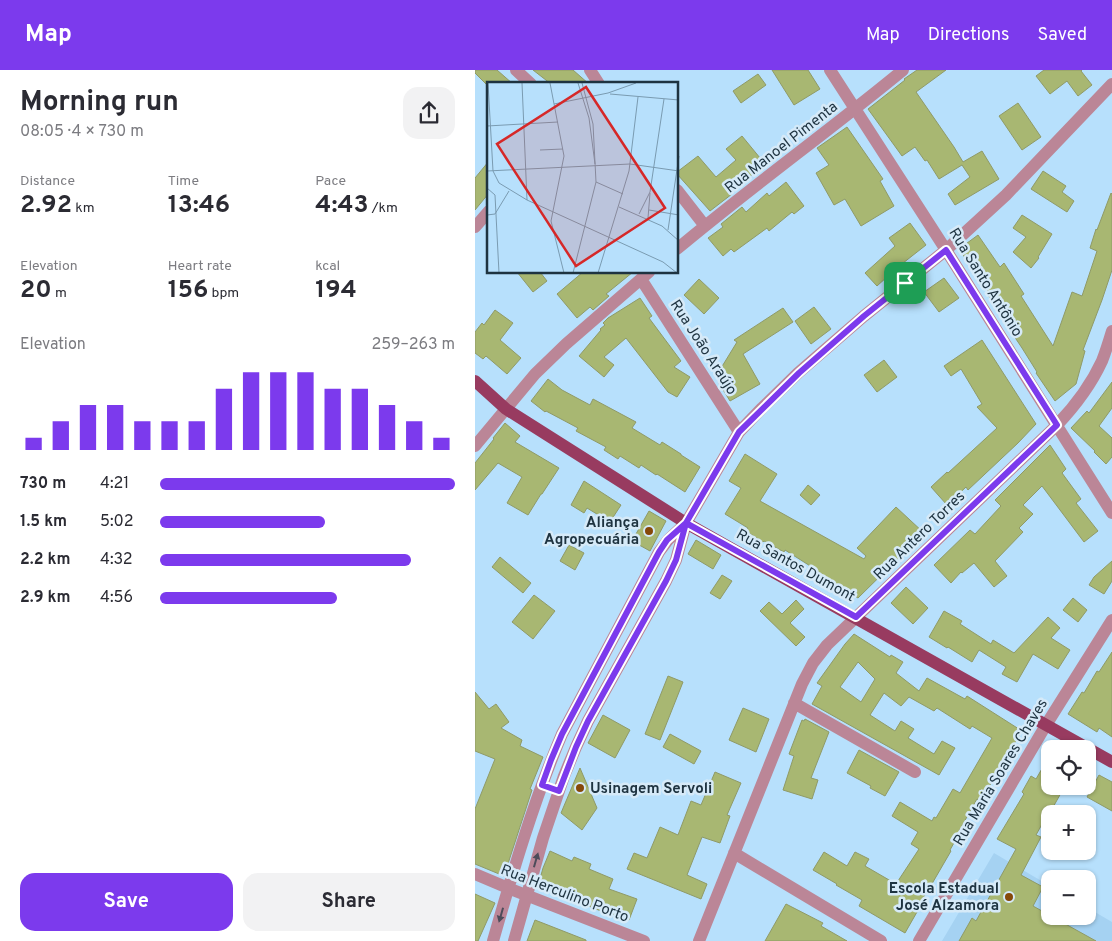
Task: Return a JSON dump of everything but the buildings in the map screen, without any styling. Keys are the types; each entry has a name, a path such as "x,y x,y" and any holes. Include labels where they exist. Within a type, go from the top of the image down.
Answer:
{"main road":[{"name":"Rua Santos Dumont","path":"475,381 506,409 685,522 1112,762"}],"street":[{"path":"516,70 529,82"},
{"name":"Rua Santo Antônio","path":"830,70 1112,513"},
{"name":"Rua Manoel Pimenta","path":"679,247 903,70"},
{"path":"493,941 508,888 542,785 562,734 659,552 667,540 685,522 739,432 799,373 864,316 946,250 1006,195 1112,84"},
{"path":"679,193 705,226"},
{"path":"475,227 487,213"},
{"path":"475,446 535,374 566,344 645,276"},
{"name":"Rua João Araújo","path":"645,276 739,432"},
{"name":"Rua Antero Torres","path":"699,941 794,703 813,663 827,645 1075,406 1102,360 1112,331"},
{"path":"514,941 543,838 570,762 588,721 666,581 676,560 685,522"},
{"name":"Rua Maria Soares Chaves","path":"919,941 1047,724 1112,620"},
{"path":"794,703 915,772"},
{"path":"542,785 559,791"},
{"path":"734,853 881,941"},
{"name":"Rua Herculino Porto","path":"475,874 644,941"}],"shaded area":[{"name":"Escola Estadual José Alzamora","path":"994,853 1041,881 1041,925 1096,925 1096,913 1112,922 1112,941 942,941"}],"place":[{"name":"Aliança Agropecuária","path":"649,531"},
{"name":"Usinagem Servoli","path":"580,788"},
{"name":"Escola Estadual José Alzamora","path":"1009,897"}],"route":[{"path":"905,283 799,373 739,432 686,523 667,540 659,552 562,734 542,785 559,791 588,721 676,560 686,523 856,617 1057,425 946,250 905,283"}]}
